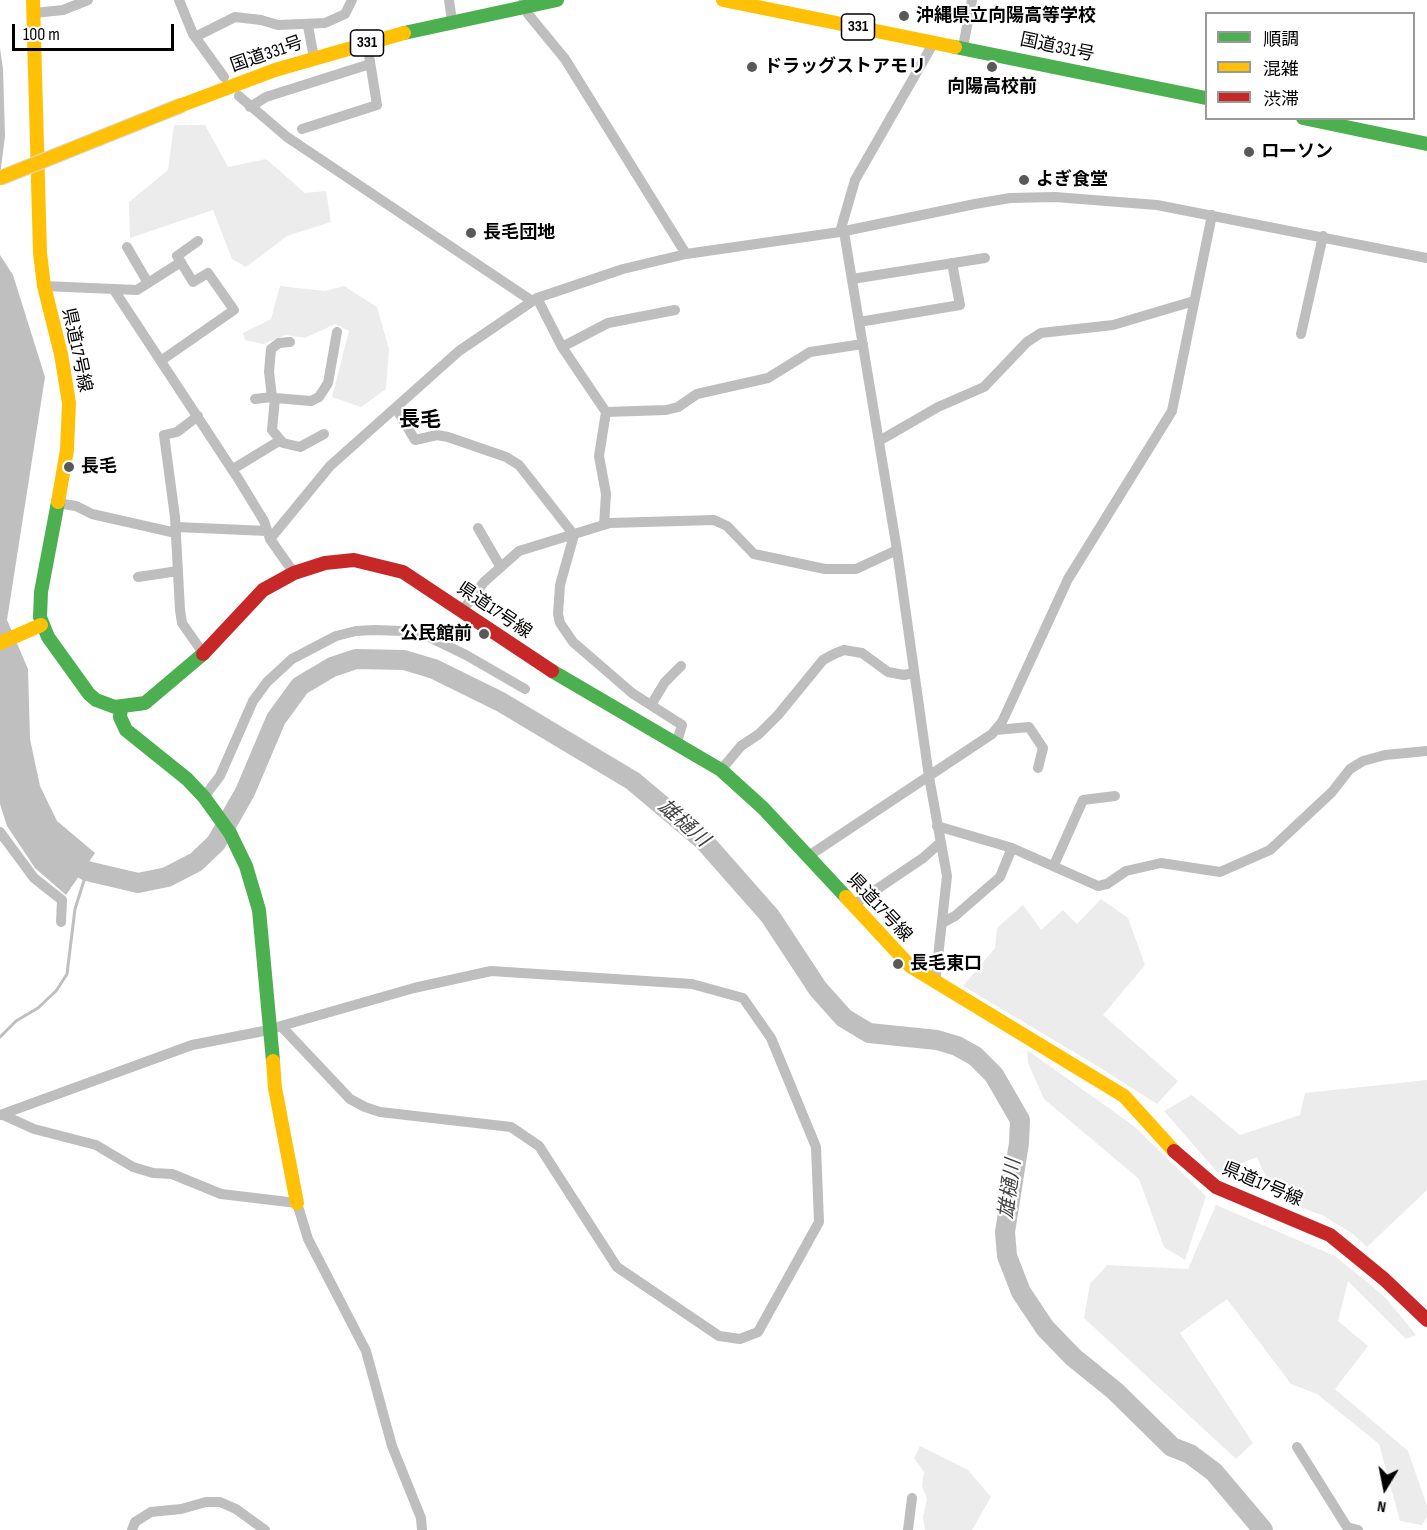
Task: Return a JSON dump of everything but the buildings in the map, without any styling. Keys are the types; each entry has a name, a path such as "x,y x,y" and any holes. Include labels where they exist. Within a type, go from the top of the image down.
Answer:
{"main road":[{"name":"国道331号","path":"0,177 182,105 314,58 523,2 557,0"},
{"name":"国道331号","path":"723,0 1205,98"},
{"name":"県道17号線","path":"34,6 40,253 44,286 61,354 69,403 67,450 41,592 41,625"},
{"path":"1313,120 1427,144"},
{"name":"県道17号線","path":"122,708 145,703 184,673 252,599 263,590 294,573 335,562 354,561 378,564 403,572 537,662 677,742 721,770 763,808 894,952 935,984 1093,1075 1124,1096 1185,1163 1216,1187 1330,1235 1384,1279 1427,1320"},
{"path":"0,643 41,625 89,694 106,705 122,708 120,717 126,730 187,779 204,797 230,833 246,866 259,910 275,1028 275,1088 297,1203"}],"street":[{"path":"34,6 63,10 88,0"},
{"path":"179,0 181,11 195,37 224,77"},
{"path":"195,37 235,17 261,20 278,25 308,26 325,23 345,14 352,0"},
{"path":"449,0 452,21"},
{"path":"963,47 972,0"},
{"path":"523,2 528,14 565,59 686,254"},
{"path":"308,26 314,58"},
{"path":"934,42 855,180 842,232 852,279 897,550 929,777 947,876 935,984"},
{"path":"302,129 377,105 367,43"},
{"path":"250,107 266,97 370,64"},
{"path":"239,96 286,137 534,299 562,347 606,412 599,456 606,494 604,525"},
{"path":"268,535 330,466 459,351 534,299 623,269 686,254 842,232 1011,198 1077,199 1157,205 1427,258"},
{"path":"807,857 929,777 996,730 1002,722 1068,579 1172,411 1212,215"},
{"path":"1301,334 1323,236"},
{"path":"162,360 234,310 208,273 193,282 177,255 198,241"},
{"path":"128,247 148,283"},
{"path":"852,279 985,258"},
{"path":"44,286 137,290 181,262"},
{"path":"859,322 960,305 952,263"},
{"path":"114,290 233,469 264,521 268,535 294,573"},
{"path":"879,441 938,407 984,387 1027,342 1041,333 1113,325 1194,301"},
{"path":"562,347 608,323 675,310"},
{"path":"255,399 311,401 319,397 328,383 337,332"},
{"path":"290,342 279,343 271,349 269,362 274,398 272,430 279,441 300,447 324,434"},
{"path":"606,412 672,408 697,394 768,378 810,352 863,344"},
{"path":"396,408 415,440 437,435 448,437 516,461 574,535"},
{"path":"198,416 177,432 165,435 176,530 182,623 203,653"},
{"path":"233,469 279,441"},
{"path":"57,503 76,506 92,514 176,530 268,535"},
{"path":"462,611 500,566 519,551 604,525 636,521 714,520 727,526 754,554 825,569 856,568 897,550"},
{"path":"478,528 500,566"},
{"path":"574,535 560,585 558,614 560,623 573,642 651,705 682,725 677,742"},
{"path":"138,577 178,571"},
{"path":"204,797 220,776 253,701 267,682 292,659 336,636 356,631 374,630 402,631 427,636 466,655 525,689"},
{"path":"721,770 741,746 759,734 778,715 823,660 834,654 843,650 862,653 888,672 904,675 915,673"},
{"path":"651,705 665,682 681,666"},
{"path":"996,730 1029,727 1043,748 1038,768"},
{"path":"937,826 1012,848 1098,886 1107,884 1126,871 1161,863 1220,872 1270,850 1332,792 1350,769 1363,760 1385,755 1427,751"},
{"path":"1054,866 1083,800 1116,796"},
{"path":"0,832 34,878 62,900 62,922"},
{"path":"852,906 923,858 940,843"},
{"path":"942,923 955,916 1000,877 1012,848"},
{"path":"1,1115 130,1065 192,1045 275,1028 414,988 491,971 692,984 743,998 771,1038 816,1147 819,1222 758,1332 740,1339 719,1336 618,1267 539,1146 511,1127 380,1112 365,1107 350,1099 275,1028"},
{"path":"1,1115 34,1129 69,1136 96,1145 133,1167 153,1173 172,1174 221,1194 297,1203 308,1239 366,1351 392,1446 421,1518 422,1530"},
{"path":"1297,1447 1347,1527 1358,1530"},
{"path":"908,1530 912,1498"},
{"path":"132,1530 135,1522 151,1512 181,1509 206,1502 220,1502 236,1509 265,1530"}],"shaded area":[{"path":"0,48 3,69 5,136 0,176"},
{"path":"174,125 205,125 228,167 266,159 305,193 326,191 331,222 287,236 246,267 232,259 213,210 130,238 129,202 168,170"},
{"path":"0,255 13,275 45,377 7,620 28,669 30,739 40,786 57,821 95,853 66,895 35,868 7,826 0,804"},
{"path":"280,286 325,291 344,286 377,307 389,349 386,389 361,407 332,397 349,331 335,324 305,338 286,335 263,344 245,340 243,333 271,319"},
{"path":"1101,899 1128,918 1145,965 1103,1015 1178,1081 1157,1104 963,986 995,948 997,928 1023,905 1041,930 1063,910 1077,924"},
{"path":"1027,1050 1134,1126 1206,1196 1185,1260 1164,1247 1139,1179 1044,1099 1028,1063"},
{"path":"1427,1080 1427,1190 1367,1247 1353,1234 1324,1216 1275,1198 1257,1157 1218,1173 1164,1111 1192,1095 1240,1135 1300,1115 1305,1093"},
{"path":"1216,1205 1335,1256 1385,1297 1416,1335 1406,1339 1348,1281 1338,1321 1368,1346 1335,1389 1408,1451 1427,1506 1427,1517 1422,1525 1400,1521 1379,1444 1317,1394 1291,1384 1227,1299 1180,1333 1253,1443 1236,1459 1084,1318 1090,1284 1107,1265 1188,1269"},
{"path":"920,1446 968,1470 991,1497 972,1530 925,1530 923,1517 927,1499 922,1486 924,1472 914,1458"}],"waterway":[{"name":"雄樋川","path":"62,857 87,871 138,883 167,877 196,862 216,843 245,792 276,719 300,686 332,667 356,659 404,660 434,669 501,702 633,781 703,840 770,916 818,989 844,1018 869,1033 937,1040 957,1046 975,1056 994,1075 1020,1120 1019,1143 1005,1232 1007,1256 1021,1292 1045,1328 1073,1357 1115,1391 1172,1447 1190,1454 1214,1472 1263,1530"},
{"path":"0,1037 16,1021 38,1008 56,991 67,974 75,909 87,871"}],"traffic: fast":[{"path":"404,33 557,0"},
{"path":"955,47 1205,98"},
{"path":"1313,120 1427,144"},
{"path":"58,502 41,592 40,617 48,637 89,694 96,700 115,707 145,703 203,654"},
{"path":"552,671 721,770 763,808 846,897"},
{"path":"121,708 120,717 126,730 187,779 204,797 230,833 246,866 259,910 273,1061"}],"traffic: slow":[{"path":"33,0 40,253 44,286 61,354 69,403 67,450 58,502"},
{"path":"723,0 955,47"},
{"path":"182,105 275,70 404,33"},
{"path":"0,178 182,105"},
{"path":"0,643 41,625"},
{"path":"846,897 910,966 1124,1096 1174,1151"},
{"path":"273,1061 275,1088 297,1203"}],"traffic: jam":[{"path":"203,654 263,590 294,573 325,563 354,560 403,572 552,671"},
{"path":"1174,1151 1216,1187 1330,1235 1384,1279 1427,1320"}],"place":[{"name":"沖縄県立向陽高等学校","path":"904,16"},
{"name":"ドラッグストアモリ","path":"752,67"},
{"name":"向陽高校前","path":"992,67"},
{"name":"ローソン","path":"1249,152"},
{"name":"よぎ食堂","path":"1024,180"},
{"name":"長毛団地","path":"471,233"},
{"name":"長毛","path":"69,467"},
{"name":"公民館前","path":"484,634"},
{"name":"長毛東口","path":"898,964"}],"district":[{"name":"長毛","path":"420,421"}]}
